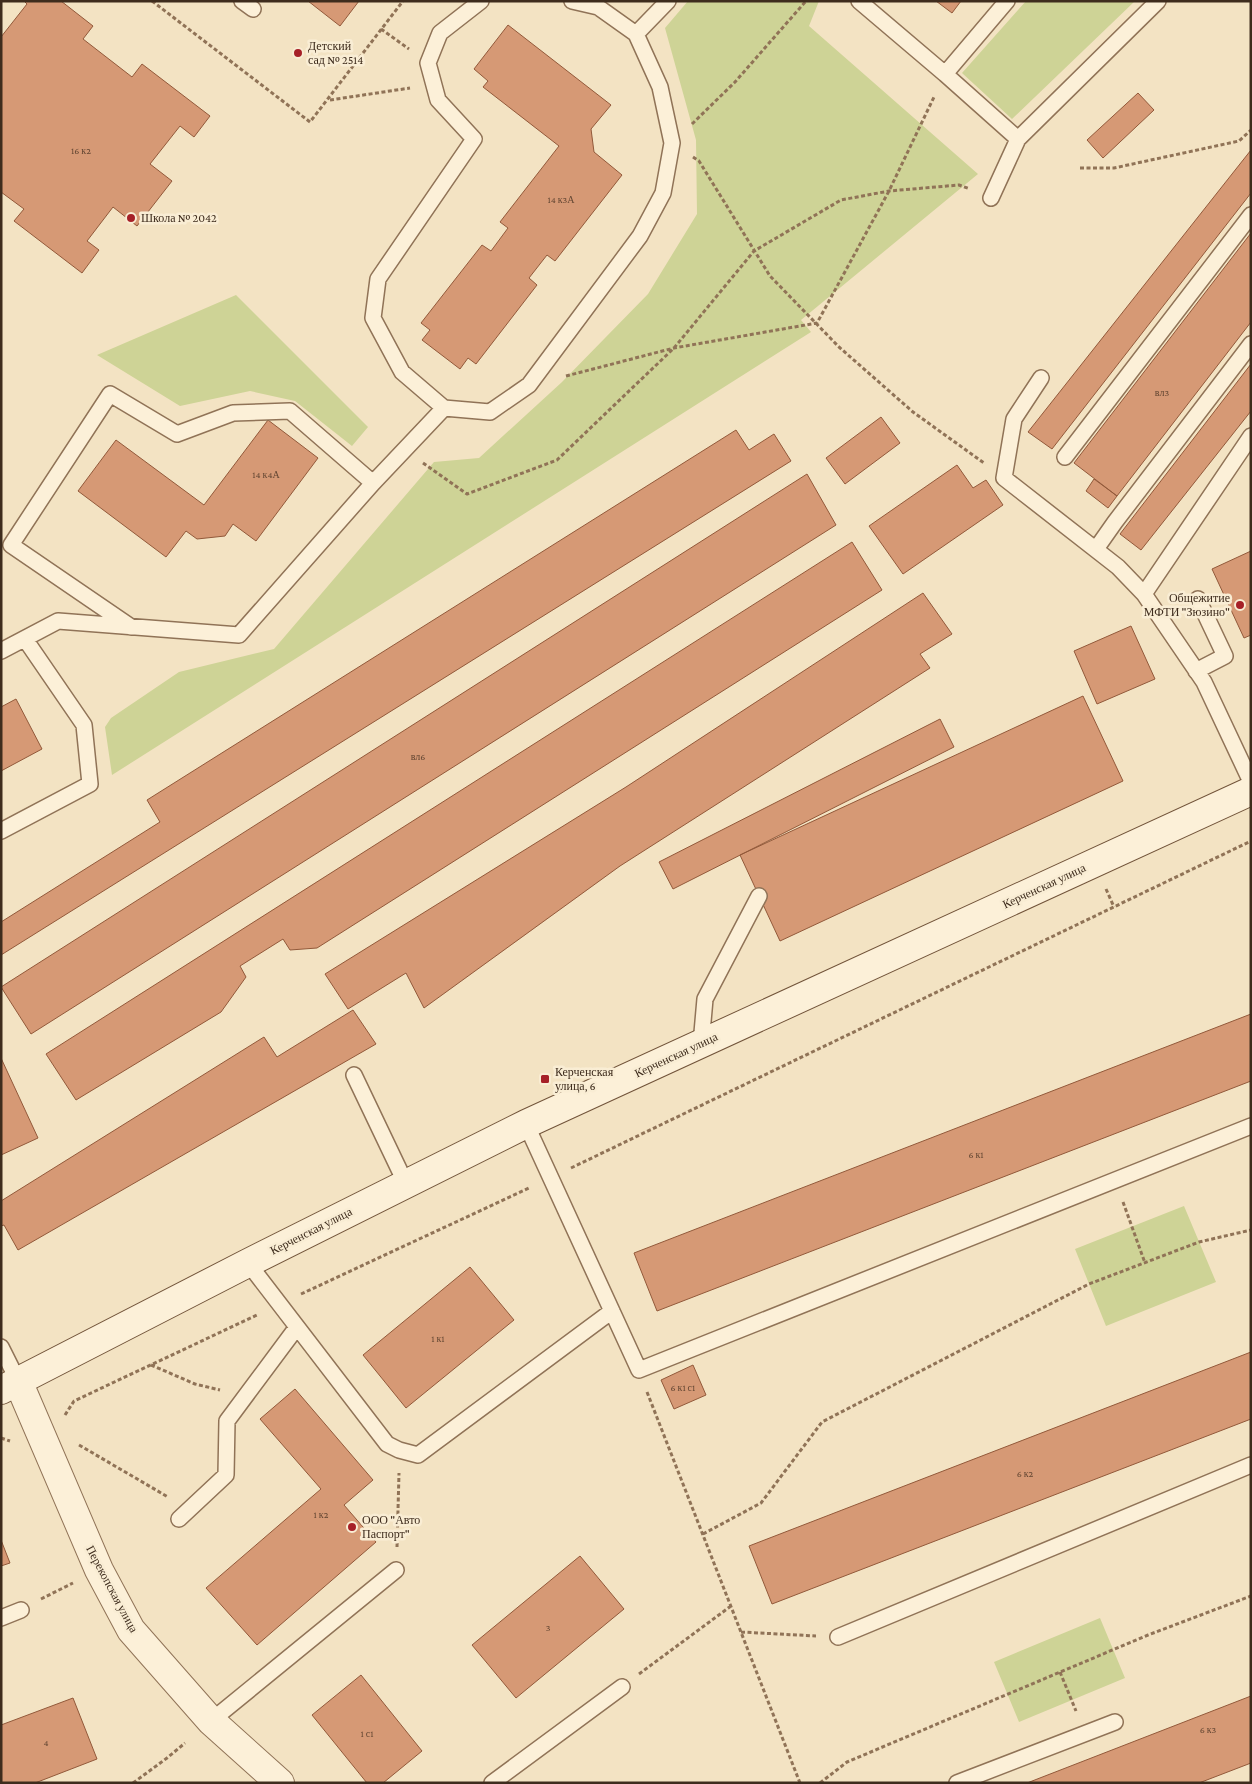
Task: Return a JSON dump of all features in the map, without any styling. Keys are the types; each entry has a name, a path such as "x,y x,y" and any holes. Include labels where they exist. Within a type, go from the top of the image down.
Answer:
{"street":[{"name":"Керченская улица","path":"10,1386 248,1263 526,1124 1251,791"},
{"name":"Перекопская улица","path":"10,1386 38,1428 99,1570 132,1630 211,1721 280,1783"}],"lane":[{"path":"480,1 440,34 428,63 438,100 474,139 378,279 373,318 402,372 444,408 490,412 529,385 640,236 663,193 672,143 660,87 636,34 598,7 572,1"},
{"path":"636,34 668,1"},
{"path":"859,1 1018,139"},
{"path":"945,74 1007,1"},
{"path":"991,198 1018,139 1158,1"},
{"path":"1065,457 1251,215"},
{"path":"1096,549 1251,344"},
{"path":"1041,378 1014,419 1004,478 1118,567 1144,594 1204,682 1251,782"},
{"path":"131,627 11,545 110,394 177,434 233,413 290,411 373,483"},
{"path":"1,652 58,621 239,635 373,483 444,408"},
{"path":"1144,594 1251,436"},
{"path":"1196,671 1225,656 1198,599"},
{"path":"1,831 90,784 84,725 25,639"},
{"path":"701,1044 705,999 759,896"},
{"path":"354,1075 406,1184"},
{"path":"526,1124 639,1370 1251,1126"},
{"path":"248,1263 386,1444 418,1455 612,1311"},
{"path":"178,1519 226,1475 227,1421 298,1327"},
{"path":"1,1347 10,1386"},
{"path":"838,1637 1251,1465"},
{"path":"211,1721 396,1570"},
{"path":"1,1618 21,1610"},
{"path":"492,1783 622,1687"},
{"path":"957,1783 1115,1722"}],"path":[{"path":"152,1 310,122 329,100 403,1"},
{"path":"806,1 735,82 672,143 699,161 770,276 839,346 913,412 1004,478"},
{"path":"381,29 428,63"},
{"path":"818,323 889,192 945,74"},
{"path":"329,100 434,85"},
{"path":"1080,168 1114,168 1239,141 1251,130"},
{"path":"404,450 466,494 557,460 674,348 754,251 841,200 889,192 959,185 991,198"},
{"path":"529,385 674,348 818,323"},
{"path":"1,1438 10,1441 38,1428 65,1415 74,1400 550,1178 1251,841"},
{"path":"1115,1180 1145,1263"},
{"path":"703,1534 761,1503 822,1422 1089,1284 1199,1242 1251,1230"},
{"path":"150,1365 196,1384 223,1390"},
{"path":"645,1386 800,1783"},
{"path":"76,1443 158,1492"},
{"path":"396,1570 399,1450"},
{"path":"820,1783 847,1762 1148,1635 1251,1596"},
{"path":"622,1687 731,1606"},
{"path":"742,1632 838,1637"},
{"path":"1060,1672 1086,1733"},
{"path":"133,1783 168,1758 185,1742"}],"green space":[{"path":"688,1 819,1 809,26 978,174 801,320 811,332 112,775 105,727 111,718 179,672 274,649 434,462 479,458 562,382 648,294 697,214 696,140 665,28"},
{"path":"1026,1 1135,1 1012,119 962,73"},
{"path":"236,295 368,427 352,446 295,401 250,391 180,406 97,355"},
{"path":"1184,1206 1216,1282 1106,1326 1075,1249"},
{"path":"1100,1618 1125,1678 1019,1722 994,1662"}],"building":[{"path":"24,1 61,1 93,26 83,39 132,77 142,64 210,116 194,137 180,126 150,164 172,181 137,226 113,207 87,241 99,250 82,273 14,221 24,209 1,192 1,37 27,4"},
{"path":"308,1 359,1 340,26"},
{"path":"936,1 961,1 952,13"},
{"path":"508,25 611,105 591,129 594,152 622,175 555,261 547,255 529,278 537,285 476,364 468,358 460,369 422,340 430,330 421,323 482,245 491,251 508,228 500,222 559,146 483,87 488,81 474,69"},
{"path":"1138,93 1154,110 1103,158 1087,140"},
{"path":"1251,150 1251,193 1052,449 1028,432"},
{"path":"1251,233 1251,322 1117,496 1074,463"},
{"path":"1251,364 1251,411 1141,550 1120,534"},
{"path":"881,417 900,443 845,484 826,458"},
{"path":"268,420 318,458 256,541 233,524 225,536 197,539 186,531 166,557 78,491 116,440 204,505"},
{"path":"736,430 749,450 774,434 791,461 1,955 1,922 160,822 147,800"},
{"path":"957,465 973,488 986,480 1003,505 903,574 869,526"},
{"path":"807,474 836,525 31,1034 1,987"},
{"path":"1094,479 1117,496 1108,508 1086,491"},
{"path":"852,542 882,590 317,948 290,950 283,939 240,966 246,977 221,1012 76,1100 46,1054"},
{"name":"Общежитие МФТИ \"Зюзино\"","path":"1251,551 1251,635 1244,638 1212,569"},
{"path":"923,593 952,634 920,654 930,668 620,866 424,1008 406,973 348,1009 325,974 626,787"},
{"path":"1131,626 1155,679 1097,704 1074,651"},
{"path":"1083,696 1123,781 780,941 740,855"},
{"path":"16,699 42,749 1,771 1,707"},
{"path":"940,719 954,747 673,889 659,862"},
{"path":"353,1010 376,1044 18,1250 4,1225 1,1226 1,1201 264,1037 277,1057"},
{"path":"1251,1014 1251,1081 657,1311 634,1253"},
{"path":"1,1058 38,1138 1,1155"},
{"path":"470,1267 514,1320 406,1408 363,1355"},
{"path":"1251,1352 1251,1419 772,1604 749,1546"},
{"path":"693,1365 706,1395 674,1409 661,1380"},
{"path":"295,1389 373,1480 344,1505 376,1542 257,1645 206,1588 321,1489 260,1419"},
{"path":"1,1540 10,1563 1,1566"},
{"path":"580,1556 624,1609 516,1698 472,1645"},
{"path":"361,1675 422,1751 383,1783 367,1783 312,1715"},
{"path":"1251,1696 1251,1763 1199,1783 1027,1783"},
{"path":"73,1698 97,1759 35,1783 1,1783 1,1725"}],"place":[{"name":"Детский сад № 2514","path":"298,53"},
{"name":"Школа № 2042","path":"131,218"},
{"name":"Общежитие МФТИ \"Зюзино\"","path":"1240,605"},
{"name":"Керченская улица, 6","path":"545,1079"},
{"name":"ООО \"Авто Паспорт\"","path":"352,1527"}]}
